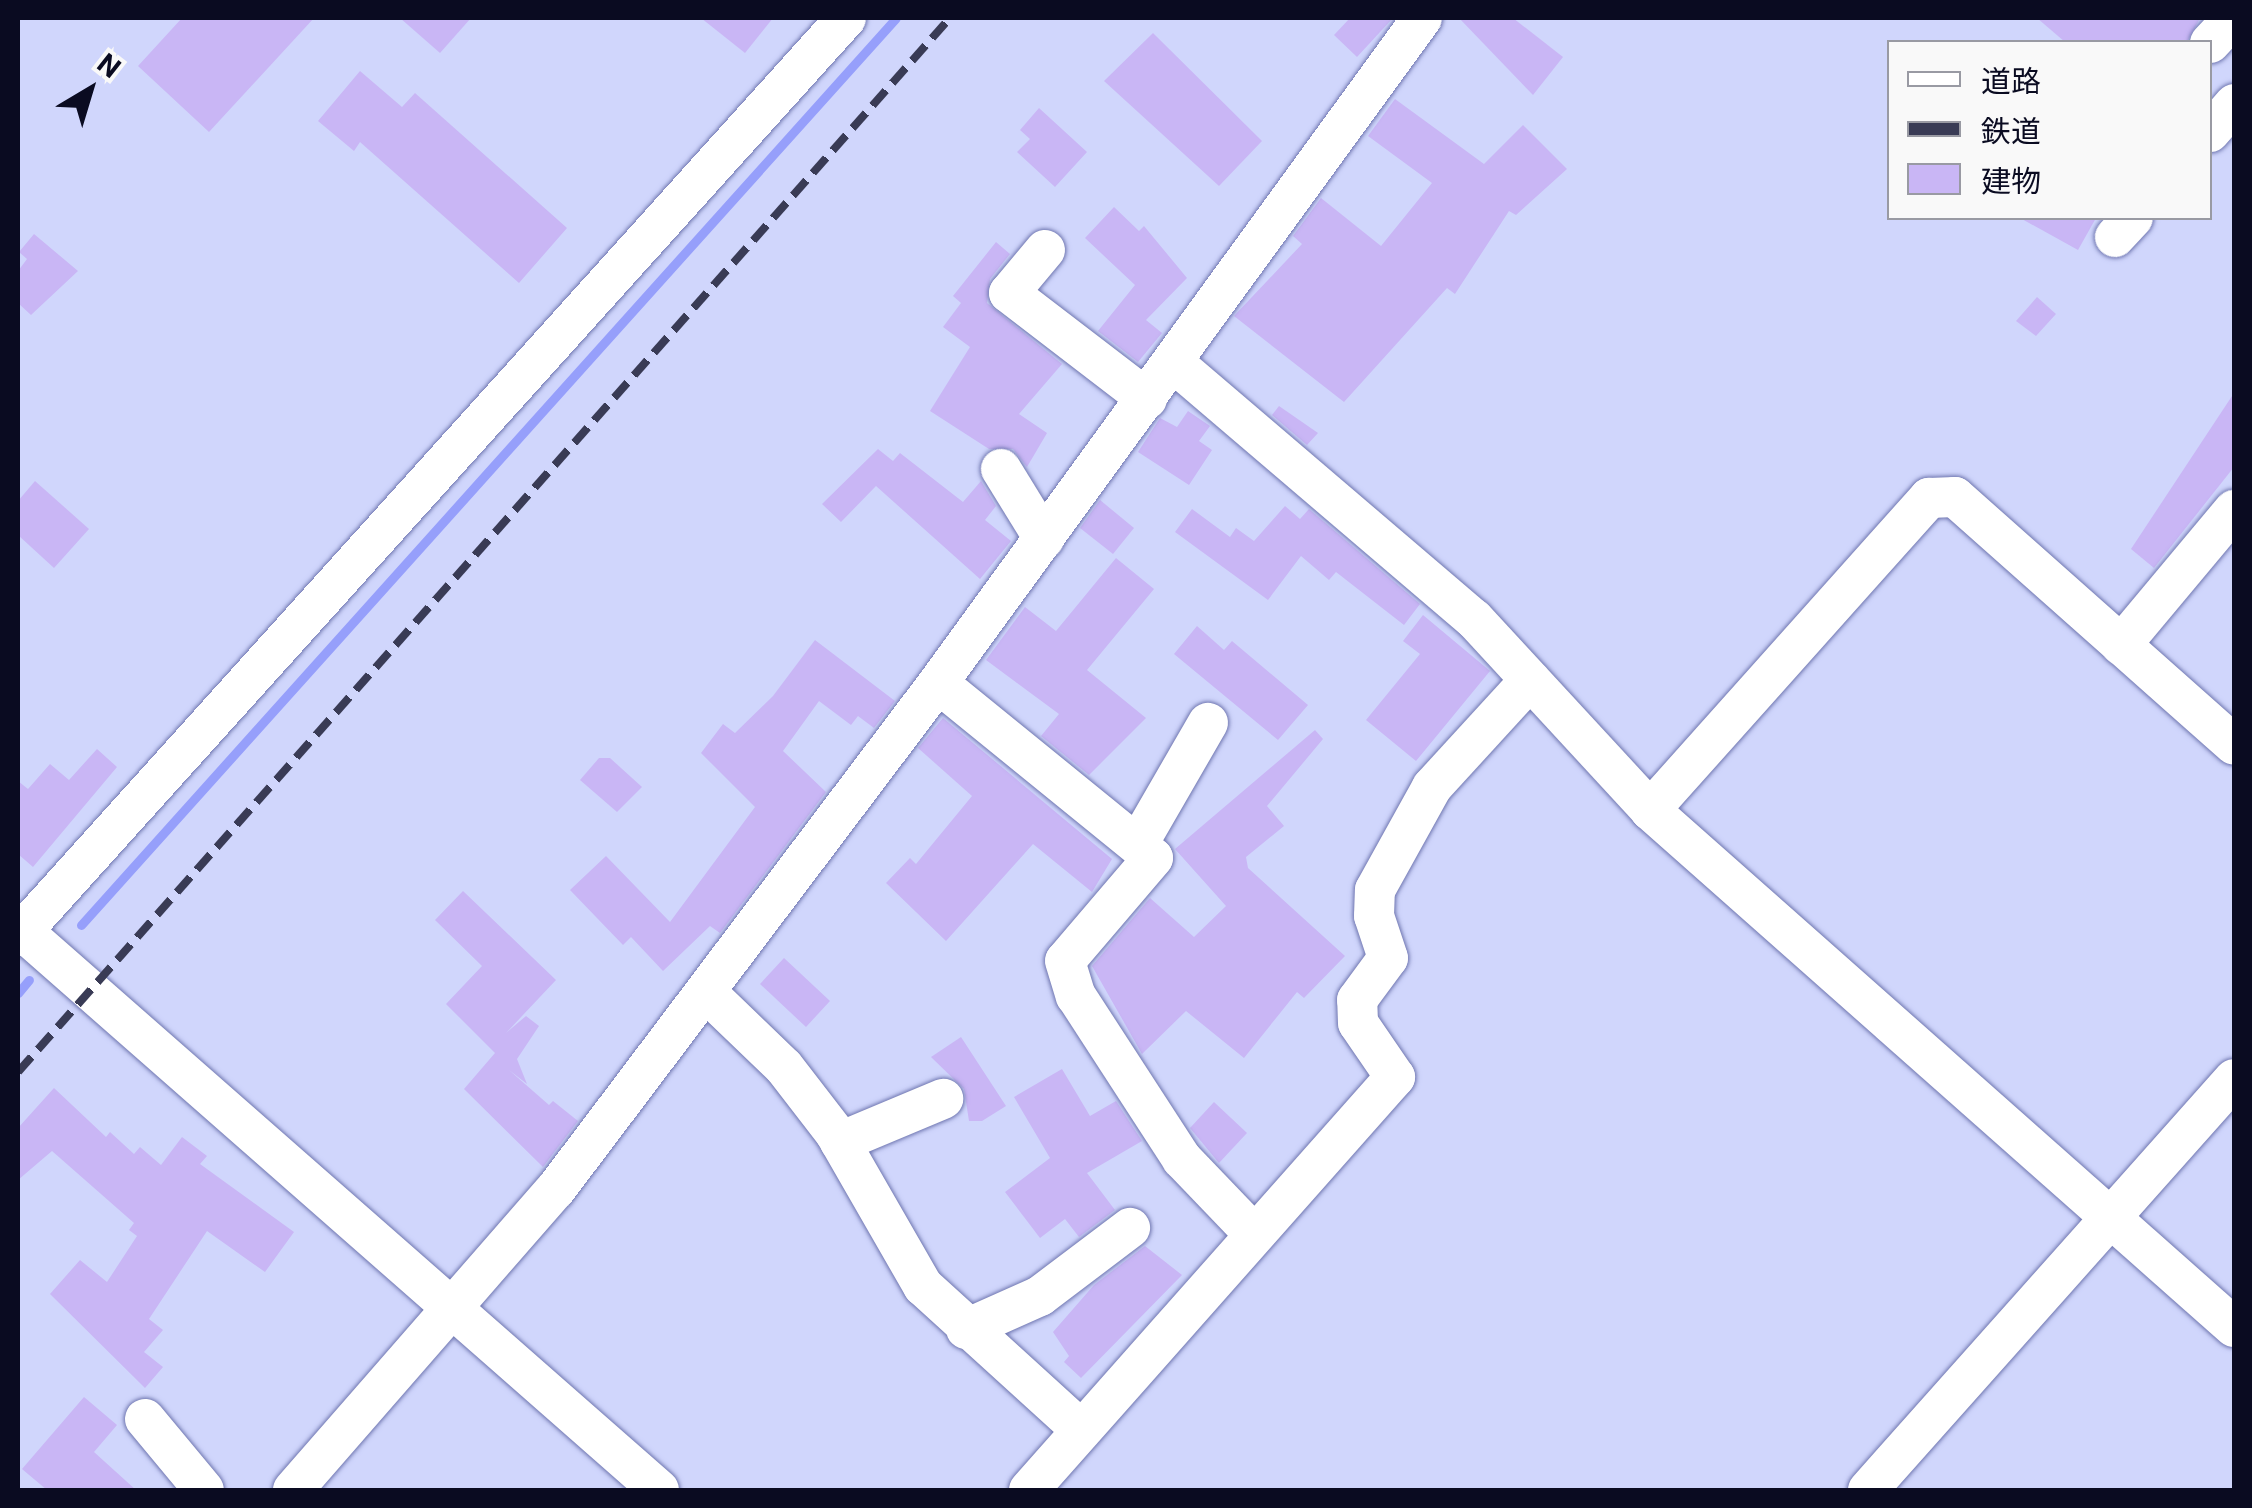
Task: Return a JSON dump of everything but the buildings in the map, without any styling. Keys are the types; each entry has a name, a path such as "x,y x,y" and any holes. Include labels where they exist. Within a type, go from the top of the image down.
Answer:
{"street":[{"path":"659,1490 456,1308 19,931 846,18"},
{"path":"293,1490 456,1308 706,992 1147,399 1422,18"},
{"path":"2212,41 2233,18"},
{"path":"2212,130 2234,104"},
{"path":"1045,250 1010,293 1147,399"},
{"path":"1174,362 1474,620 1650,810 2234,1327"},
{"path":"1001,468 1044,539"},
{"path":"1650,810 1929,498 1955,497 2234,745"},
{"path":"2121,645 2234,510"},
{"path":"1029,1490 1252,1232 1394,1077 1358,1023 1357,1000 1388,958 1374,916 1375,890 1432,787 1530,680"},
{"path":"938,682 1153,858 1065,961 1076,996 1182,1159 1252,1232"},
{"path":"1138,844 1208,723"},
{"path":"706,992 784,1067 840,1142 923,1286 1081,1430"},
{"path":"1868,1490 2234,1079"},
{"path":"840,1142 943,1099"},
{"path":"966,1329 1040,1296 1130,1228"},
{"path":"144,1419 204,1490"}],"waterway":[{"path":"81,925 896,18"},
{"path":"18,993 29,980"}],"railway":[{"path":"18,1072 950,18"}]}
